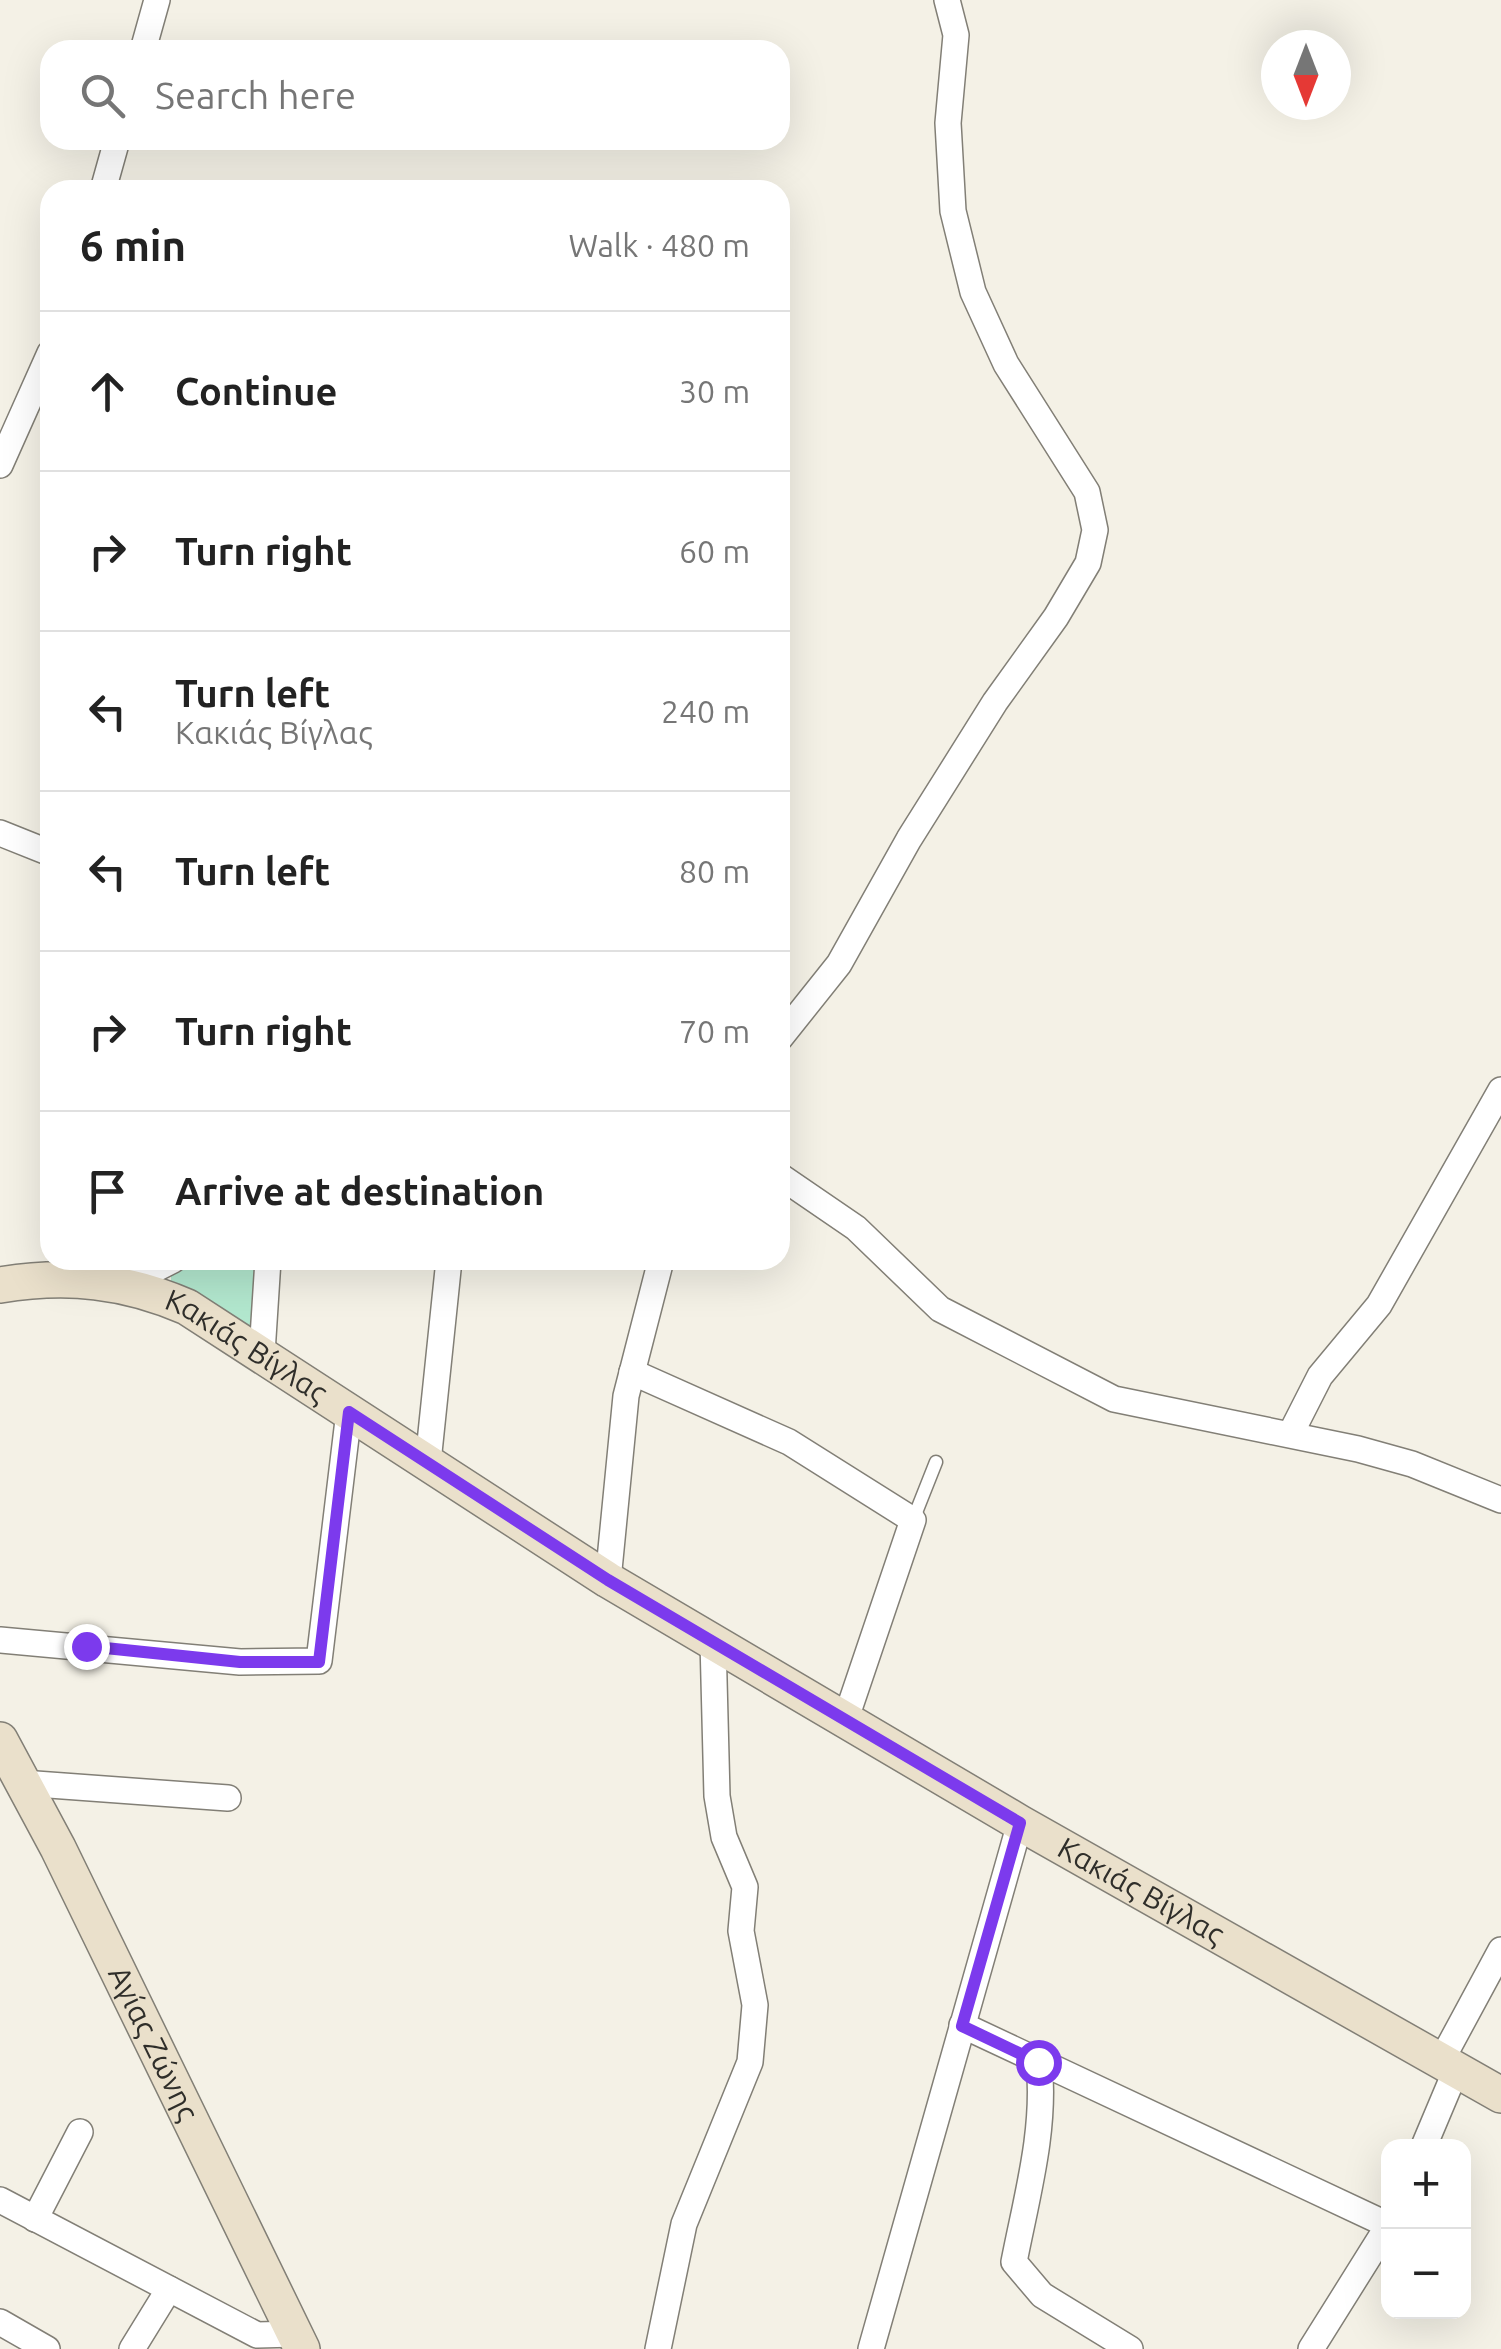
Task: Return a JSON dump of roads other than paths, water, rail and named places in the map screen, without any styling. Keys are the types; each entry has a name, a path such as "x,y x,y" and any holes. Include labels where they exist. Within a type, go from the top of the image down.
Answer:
{"street":[{"path":"145,40 157,0"},
{"path":"790,1025 839,964 928,808 995,702 1056,617 1088,563 1095,530 1087,492 1006,364 973,292 954,211 948,123 956,34 947,0"},
{"path":"106,180 114,150"},
{"path":"0,464 40,375"},
{"path":"0,833 40,848"},
{"path":"1291,1433 1320,1376 1379,1305 1501,1090"},
{"path":"790,1183 856,1228 940,1310 1064,1377 1148,1410 1291,1433 1412,1464 1501,1500"},
{"path":"262,1353 267,1270"},
{"path":"428,1462 448,1270"},
{"path":"608,1580 632,1372 658,1270"},
{"name":"Κακιάς Βίγλας","path":"0,1284 117,1275 187,1307 608,1580 1020,1823 1501,2095"},
{"path":"632,1372 789,1442 913,1520 845,1721"},
{"path":"0,1640 240,1662 319,1662 349,1412"},
{"path":"658,2349 684,2224 750,2062 755,2006 741,1932 745,1887 724,1838 717,1796 713,1642"},
{"name":"Αγίας Ζώνης","path":"0,1740 298,2342"},
{"path":"22,1783 228,1798"},
{"path":"871,2349 1020,1823"},
{"path":"1426,2139 1449,2065 1501,1950"},
{"path":"962,2026 1381,2223"},
{"path":"1038,2062 1043,2100 1039,2134 1014,2262 1042,2295 1130,2349"},
{"path":"36,2219 80,2132"},
{"path":"0,2200 256,2335 298,2342"},
{"path":"1311,2349 1386,2229"},
{"path":"132,2349 169,2289"},
{"path":"0,2322 47,2349"}],"lane":[{"path":"913,1520 936,1462"}]}
